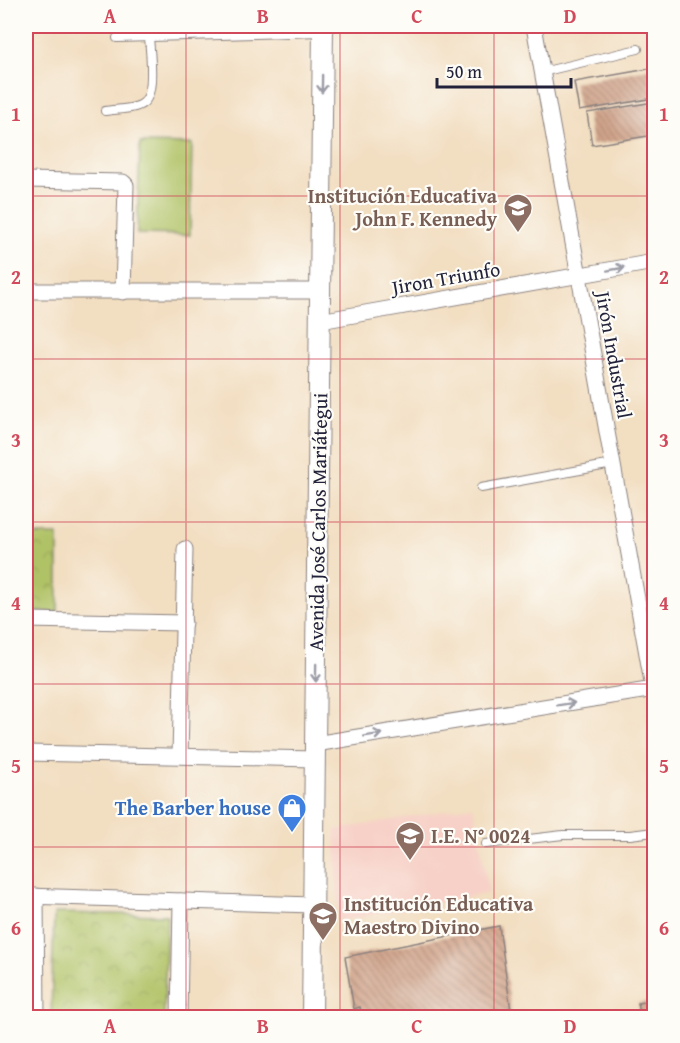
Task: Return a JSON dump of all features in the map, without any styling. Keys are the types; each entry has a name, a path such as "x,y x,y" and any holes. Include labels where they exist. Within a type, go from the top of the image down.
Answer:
{"street":[{"name":"Jirón Industrial","path":"534,26 654,691"},
{"name":"Avenida José Carlos Mariátegui","path":"312,1017 323,29"},
{"path":"26,180 123,182 126,185 123,292"},
{"name":"Jiron Triunfo","path":"320,321 654,262"},
{"path":"26,291 320,291"},
{"path":"180,755 185,549"},
{"path":"26,620 184,623"},
{"path":"26,753 180,755 315,752 654,691"},
{"path":"37,1017 31,896 313,905"},
{"path":"179,1017 181,901"}],"lane":[{"path":"117,38 323,29"},
{"path":"105,111 142,105 148,99 151,83 149,37"},
{"path":"542,72 638,49"},
{"path":"481,488 613,464"},
{"path":"486,844 563,835 630,835 654,832"}],"shaded area":[{"name":"I.E. N° 0024","path":"473,806 489,893 339,921 335,830"}],"green space":[{"path":"140,143 192,144 190,235 137,234"},
{"path":"26,535 58,535 58,612 26,612"},
{"path":"54,913 167,915 164,1017 51,1017"}],"building":[{"path":"654,68 654,98 579,111 574,82"},
{"path":"654,102 654,135 592,145 587,113"},
{"path":"499,926 512,1018 362,1018 360,1007 354,1009 345,957"},
{"path":"654,1000 654,1018 641,1018 638,1003"}],"place":[{"name":"Institución Educativa John F. Kennedy","path":"518,234"},
{"name":"The Barber house","path":"292,834"},
{"name":"I.E. N° 0024","path":"410,862"},
{"name":"Institución Educativa Maestro Divino","path":"323,942"}]}
